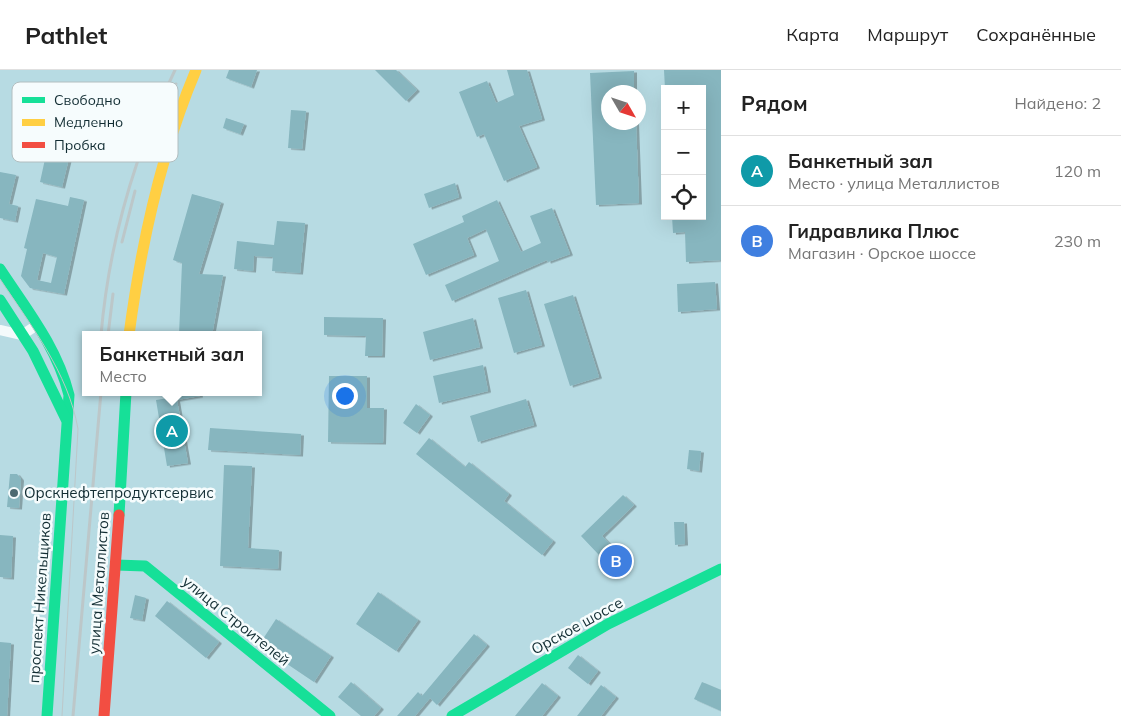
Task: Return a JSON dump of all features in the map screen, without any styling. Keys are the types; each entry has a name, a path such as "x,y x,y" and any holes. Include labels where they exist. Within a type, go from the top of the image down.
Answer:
{"main road":[{"path":"178,116 183,98 196,70"},
{"path":"130,331 137,277 165,162"},
{"path":"2,277 15,292 58,357 66,379 69,395 68,423"},
{"path":"0,301 33,351 68,423"},
{"name":"улица Металлистов","path":"104,716 116,565 126,396"},
{"name":"проспект Никельщиков","path":"47,716 68,423"},
{"name":"улица Строителей","path":"116,565 146,566 330,716"},
{"name":"Орское шоссе","path":"452,716 608,624 721,569"}],"street":[{"path":"0,301 15,292"},
{"path":"0,330 22,335 37,325"},
{"path":"33,351 47,341"}],"building":[{"path":"229,70 257,70 251,87 226,78"},
{"path":"375,70 396,70 417,90 406,101"},
{"path":"507,70 527,70 542,119 519,126 537,167 504,181 484,134 477,137 459,92 487,81 496,103 514,95"},
{"path":"664,70 721,70 721,260 686,262 685,232 673,233 672,220 706,220 706,85 665,85"},
{"path":"634,71 634,85 601,85 601,130 636,130 639,203 596,205 590,73"},
{"path":"291,110 306,111 302,149 288,148"},
{"path":"226,118 244,124 240,134 223,128"},
{"path":"44,162 68,162 62,187 40,182"},
{"path":"0,172 16,175 9,204 18,206 15,221 0,218"},
{"path":"455,183 459,197 429,208 424,194"},
{"path":"192,194 221,202 199,274 223,275 213,331 179,331 182,263 173,260"},
{"path":"70,197 84,200 64,294 30,288 21,276 27,249 24,248 36,199 68,206","holes":["43,253 57,257 51,283 37,280"]},
{"path":"497,200 521,252 541,243 530,216 552,208 570,254 548,262 547,260 452,301 445,285 499,261 486,229 467,238 474,255 426,275 413,244 464,222 462,216"},
{"path":"277,221 305,223 300,273 272,271 273,257 254,256 253,271 234,269 237,241 274,245"},
{"path":"715,282 717,309 678,312 677,284"},
{"path":"526,290 542,345 514,353 498,298"},
{"path":"573,295 599,377 570,386 544,304"},
{"path":"324,317 383,318 382,356 365,356 366,336 324,335"},
{"path":"473,318 480,347 430,360 423,332"},
{"path":"483,365 488,391 439,403 433,376"},
{"path":"329,376 367,376 367,408 384,408 383,443 328,442"},
{"path":"168,396 200,396 177,400 188,463 167,466 156,400 168,398"},
{"path":"526,399 534,425 478,442 470,416"},
{"path":"416,404 430,415 417,433 403,423"},
{"path":"210,428 301,434 300,455 208,450"},
{"path":"429,438 465,467 469,462 509,494 504,501 553,541 542,555 416,454"},
{"path":"689,450 701,451 699,471 687,469"},
{"path":"224,465 252,466 248,548 279,550 278,569 220,566"},
{"name":"Орскнефтепродуктсервис","path":"10,474 17,474 21,479 19,508 7,507"},
{"path":"623,495 634,505 602,536 627,562 616,573 581,536"},
{"path":"674,522 684,522 685,544 675,545"},
{"path":"0,535 13,536 11,578 0,577"},
{"path":"378,592 418,620 396,651 356,624"},
{"path":"135,595 146,598 142,620 130,618"},
{"path":"167,601 219,642 206,658 155,616"},
{"path":"276,619 331,656 314,682 259,645"},
{"path":"474,634 487,645 437,705 430,698 415,716 397,716 418,692 422,696"},
{"path":"0,642 11,643 7,716 0,716"},
{"path":"578,655 598,671 588,684 568,668"},
{"path":"351,682 381,708 374,716 361,716 338,697"},
{"path":"702,682 721,690 721,711 694,699"},
{"path":"542,683 558,696 542,716 515,716"},
{"path":"601,685 616,697 601,716 577,716"}],"tram line":[{"path":"0,279 36,332 57,369 66,388 78,429 62,716"}],"railway":[{"path":"170,82 175,70"},
{"path":"101,331 110,266 117,233 137,162"},
{"path":"122,242 135,191"},
{"path":"108,331 113,294"},
{"path":"73,716 101,396"}],"traffic: fast":[{"path":"0,269 31,314 49,345 64,377 69,395 47,716"},
{"path":"0,300 33,351 66,419"},
{"path":"119,515 126,396"},
{"path":"116,565 145,566 330,716"},
{"path":"452,716 608,624 721,569"}],"traffic: slow":[{"path":"178,117 196,70"},
{"path":"130,331 139,267 153,200 164,162"}],"traffic: jam":[{"path":"104,716 119,515"}],"place":[{"name":"Банкетный зал","path":"172,431"},
{"name":"Орскнефтепродуктсервис","path":"14,493"},
{"name":"Гидравлика Плюс","path":"616,561"}]}
